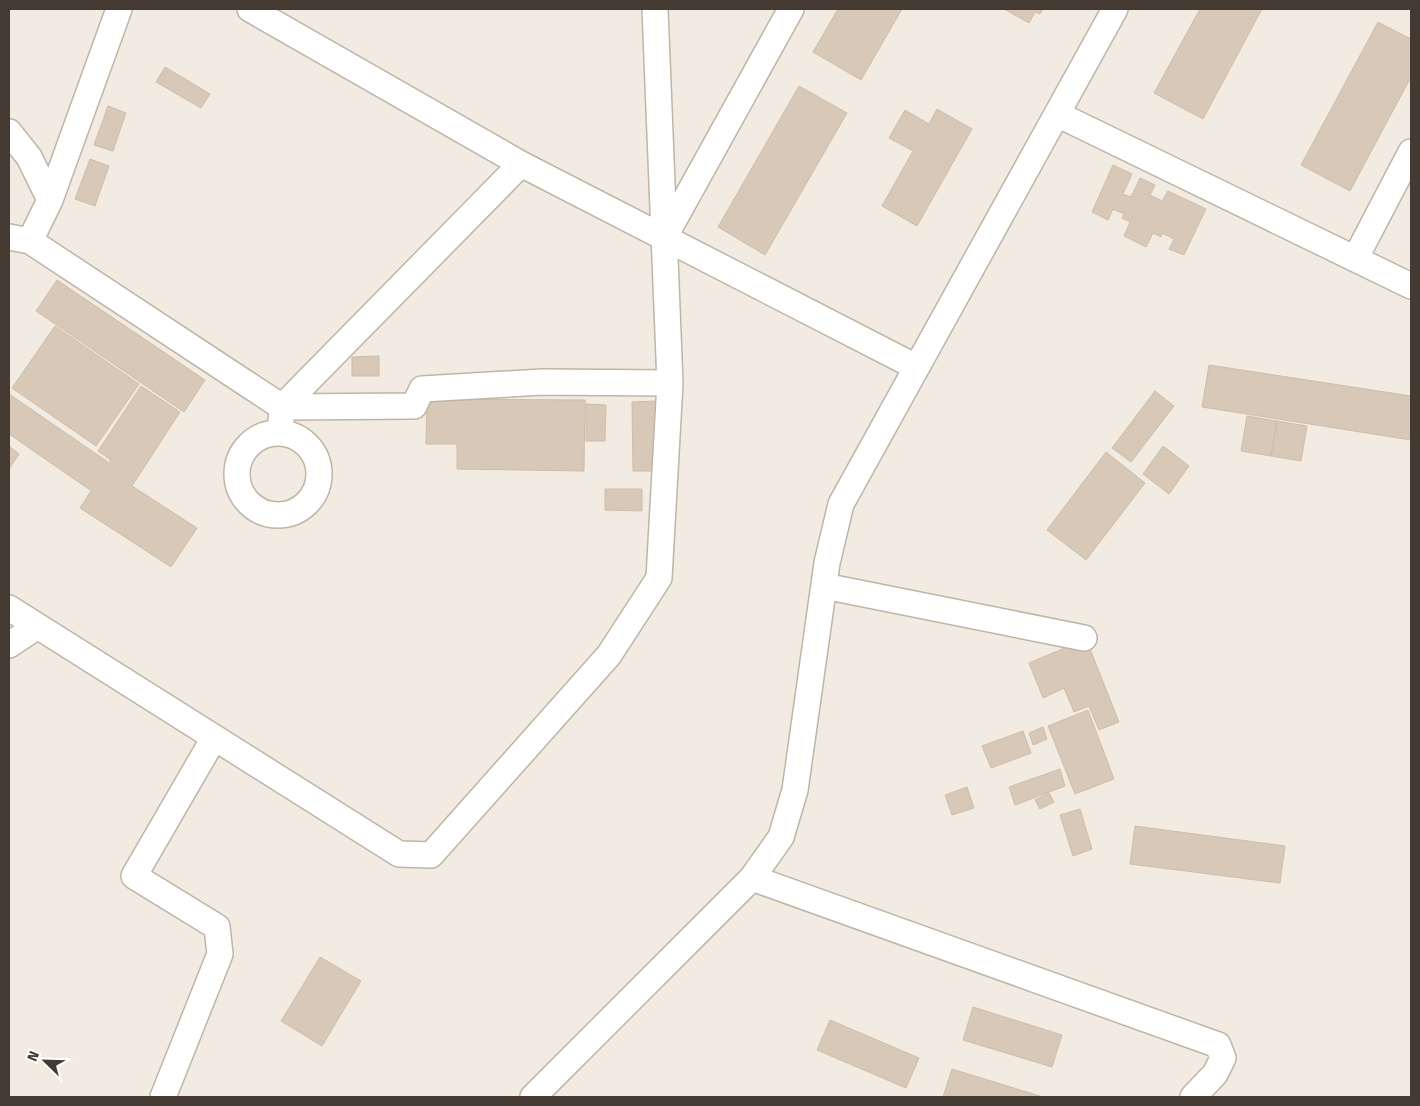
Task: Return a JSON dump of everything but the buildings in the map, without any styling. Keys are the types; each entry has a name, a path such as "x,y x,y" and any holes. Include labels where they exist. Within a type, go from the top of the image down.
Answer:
{"street":[{"path":"119,9 50,200 19,239 282,407 414,406 422,389 542,382 670,383"},
{"path":"250,9 521,164 916,367"},
{"path":"9,608 399,854 431,856 609,655 659,578 670,383 655,9"},
{"path":"664,238 791,9"},
{"path":"533,1097 752,878 782,837 795,790 824,586 841,504 1115,9"},
{"path":"1057,114 1411,286"},
{"path":"9,132 29,157 50,200"},
{"path":"1355,259 1411,152"},
{"path":"280,433 282,407 521,164"},
{"path":"824,586 1084,638"},
{"path":"9,645 36,626"},
{"path":"163,1097 220,954 220,939 217,927 134,876 214,738"},
{"path":"752,878 1218,1045 1223,1058 1215,1074 1193,1097"}]}
